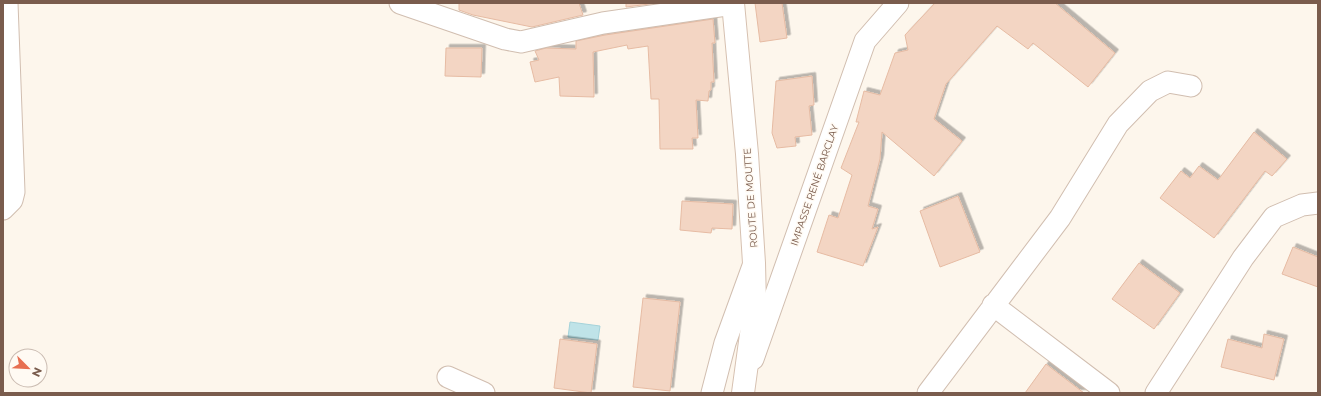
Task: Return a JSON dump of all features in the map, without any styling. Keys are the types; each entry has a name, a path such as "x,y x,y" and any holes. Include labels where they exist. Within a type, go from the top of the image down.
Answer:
{"main road":[{"name":"ROUTE DE MOUTTE","path":"733,4 747,154 754,263 755,305 745,385"}],"street":[{"path":"3,209 12,200 14,192 7,3"},
{"path":"400,3 505,39 521,42 603,22 733,4"},
{"name":"IMPASSE RENÉ BARCLAY","path":"745,385 865,41 898,3"},
{"path":"928,393 1060,218 1118,124 1150,91 1168,82 1191,86"},
{"path":"1156,393 1243,258 1274,217 1302,205 1318,202"},
{"path":"712,393 725,343 754,263"},
{"path":"993,306 1109,393"},
{"path":"448,377 484,393"}],"water":[{"path":"570,322 600,326 598,340 568,337"}],"building":[{"path":"459,3 579,3 583,15 532,27 473,15 459,10"},
{"path":"626,3 657,3 626,7"},
{"path":"755,3 782,3 787,38 760,42"},
{"path":"935,3 1055,3 1115,53 1088,87 1033,43 1028,49 997,26 946,84 934,119 962,141 934,176 882,132 880,159 868,206 878,209 872,229 878,227 863,266 817,252 829,215 838,218 852,175 841,168 859,122 856,122 864,91 880,95 895,53 908,50 905,35"},
{"path":"713,19 715,43 712,43 714,82 711,82 711,90 709,91 708,101 696,100 698,138 692,138 693,149 660,149 659,99 651,99 648,46 628,49 627,45 593,52 594,97 560,96 559,77 535,82 530,62 539,60 535,51 546,48 576,49 576,41 605,35"},
{"path":"446,48 482,48 481,77 445,76"},
{"path":"812,76 814,105 809,106 812,135 795,137 796,146 777,148 772,133 776,81"},
{"path":"1254,132 1287,159 1272,176 1265,171 1214,238 1160,198 1181,171 1190,178 1199,166 1218,180"},
{"path":"958,196 980,252 940,267 920,211"},
{"path":"682,201 733,204 732,229 712,228 711,233 680,230"},
{"path":"1293,247 1318,257 1318,287 1282,274"},
{"path":"1139,263 1180,293 1154,329 1112,299"},
{"path":"643,298 680,302 670,391 633,387"},
{"path":"1264,334 1284,339 1274,380 1221,367 1228,339 1262,348"},
{"path":"560,339 597,344 591,393 554,388"},
{"path":"1046,364 1084,393 1025,393"}]}
